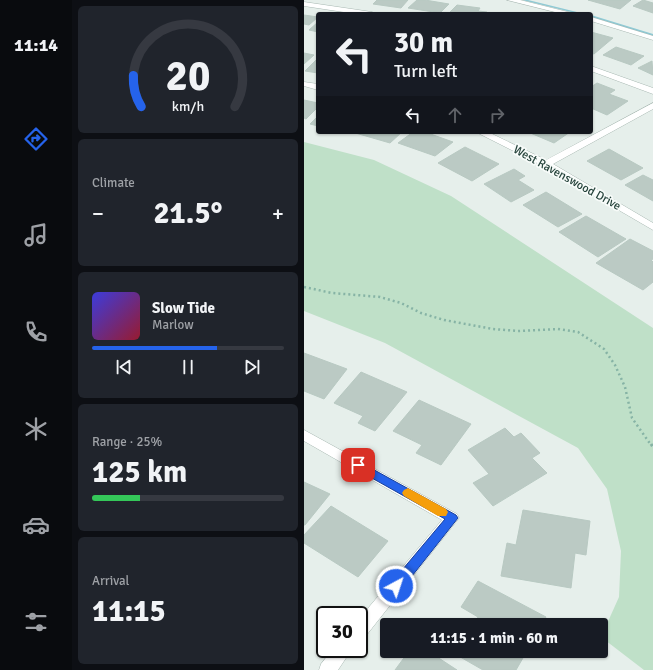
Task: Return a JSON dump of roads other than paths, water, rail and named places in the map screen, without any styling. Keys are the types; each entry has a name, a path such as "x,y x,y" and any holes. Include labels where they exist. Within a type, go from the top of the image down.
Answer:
{"street":[{"path":"511,0 563,12"},
{"path":"304,4 358,12"},
{"path":"593,20 653,38"},
{"path":"593,69 653,91"},
{"path":"304,84 316,87"},
{"path":"546,164 653,106"},
{"name":"West Ravenswood Drive","path":"485,134 546,164 653,227"},
{"path":"304,435 452,518 368,620"},
{"path":"327,670 337,658"}],"waterway":[{"path":"524,0 575,12"},
{"path":"593,17 653,35"}]}
